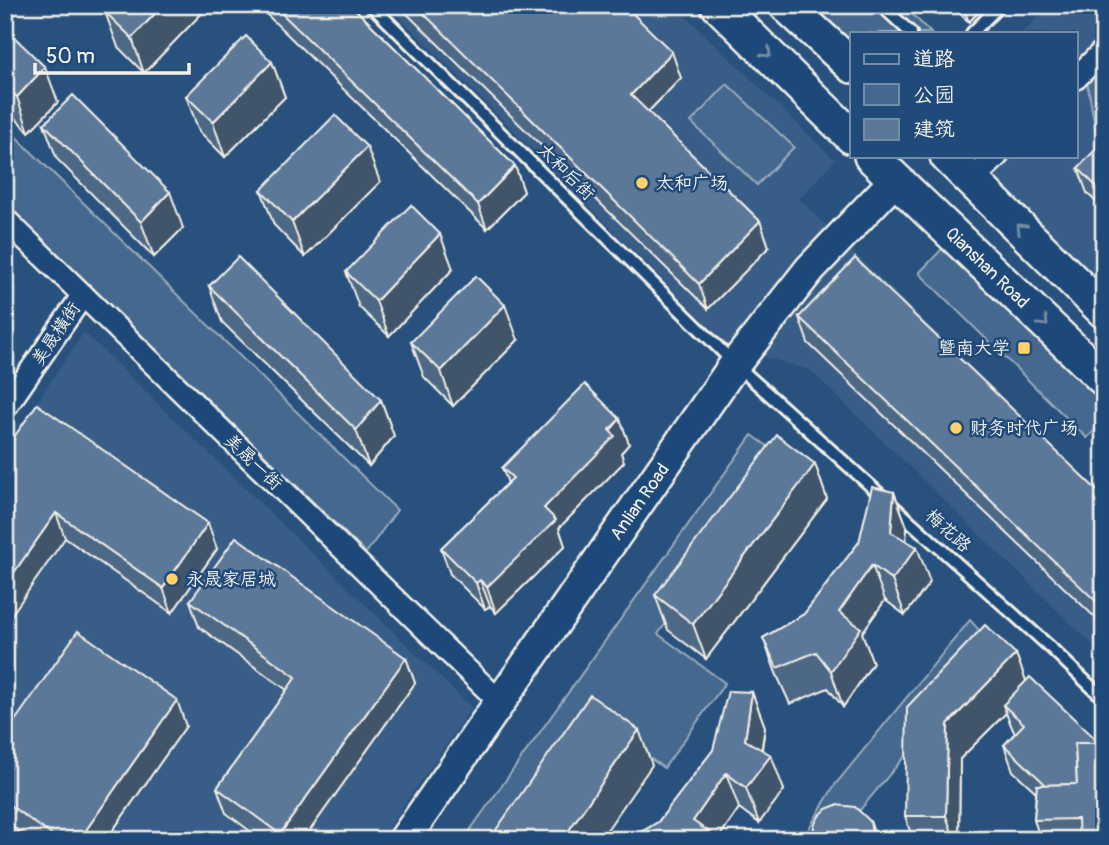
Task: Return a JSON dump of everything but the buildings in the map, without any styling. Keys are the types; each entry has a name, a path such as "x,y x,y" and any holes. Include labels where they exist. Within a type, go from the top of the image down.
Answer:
{"main road":[{"path":"718,5 850,135"},
{"path":"786,5 850,64"},
{"name":"Qianshan Road","path":"873,158 1104,379"},
{"path":"949,158 1104,311"}],"street":[{"path":"1078,76 1104,50"},
{"path":"972,180 995,158"},
{"name":"Anlian Road","path":"404,840 735,364 810,269 895,180"},
{"name":"美晟一街","path":"5,219 501,703"},
{"name":"美晟橫街","path":"5,408 83,295"}],"lane":[{"name":"太和后街","path":"372,5 735,364"},
{"path":"881,5 910,32"},
{"path":"973,32 1000,5"},
{"name":"梅花路","path":"735,364 1051,648 1104,699"}],"shaded area":[{"path":"387,5 674,5 835,160 799,199 1104,496 1104,656 810,370 730,347"},
{"path":"1049,5 1104,5 1104,311 949,158 1078,158 1078,32 1023,32"},
{"name":"永晟家居城","path":"84,332 472,708 380,840 5,840 5,449"}],"green space":[{"path":"794,5 903,5 930,32 850,32 850,57"},
{"path":"1104,64 1104,143 1097,137 1087,82"},
{"path":"727,84 794,147 757,185 691,122"},
{"path":"5,126 397,510 366,553 5,203"},
{"path":"945,246 1104,403 1104,421 1087,438 919,273"},
{"path":"752,435 787,460 658,634 725,683 664,768 601,724 518,840 463,840"},
{"path":"970,620 995,648 835,840 802,840 834,786"}],"place":[{"name":"太和广场","path":"642,183"},
{"name":"暨南大学","path":"1024,348"},
{"name":"财务时代广场","path":"956,428"},
{"name":"永晟家居城","path":"172,579"}]}
